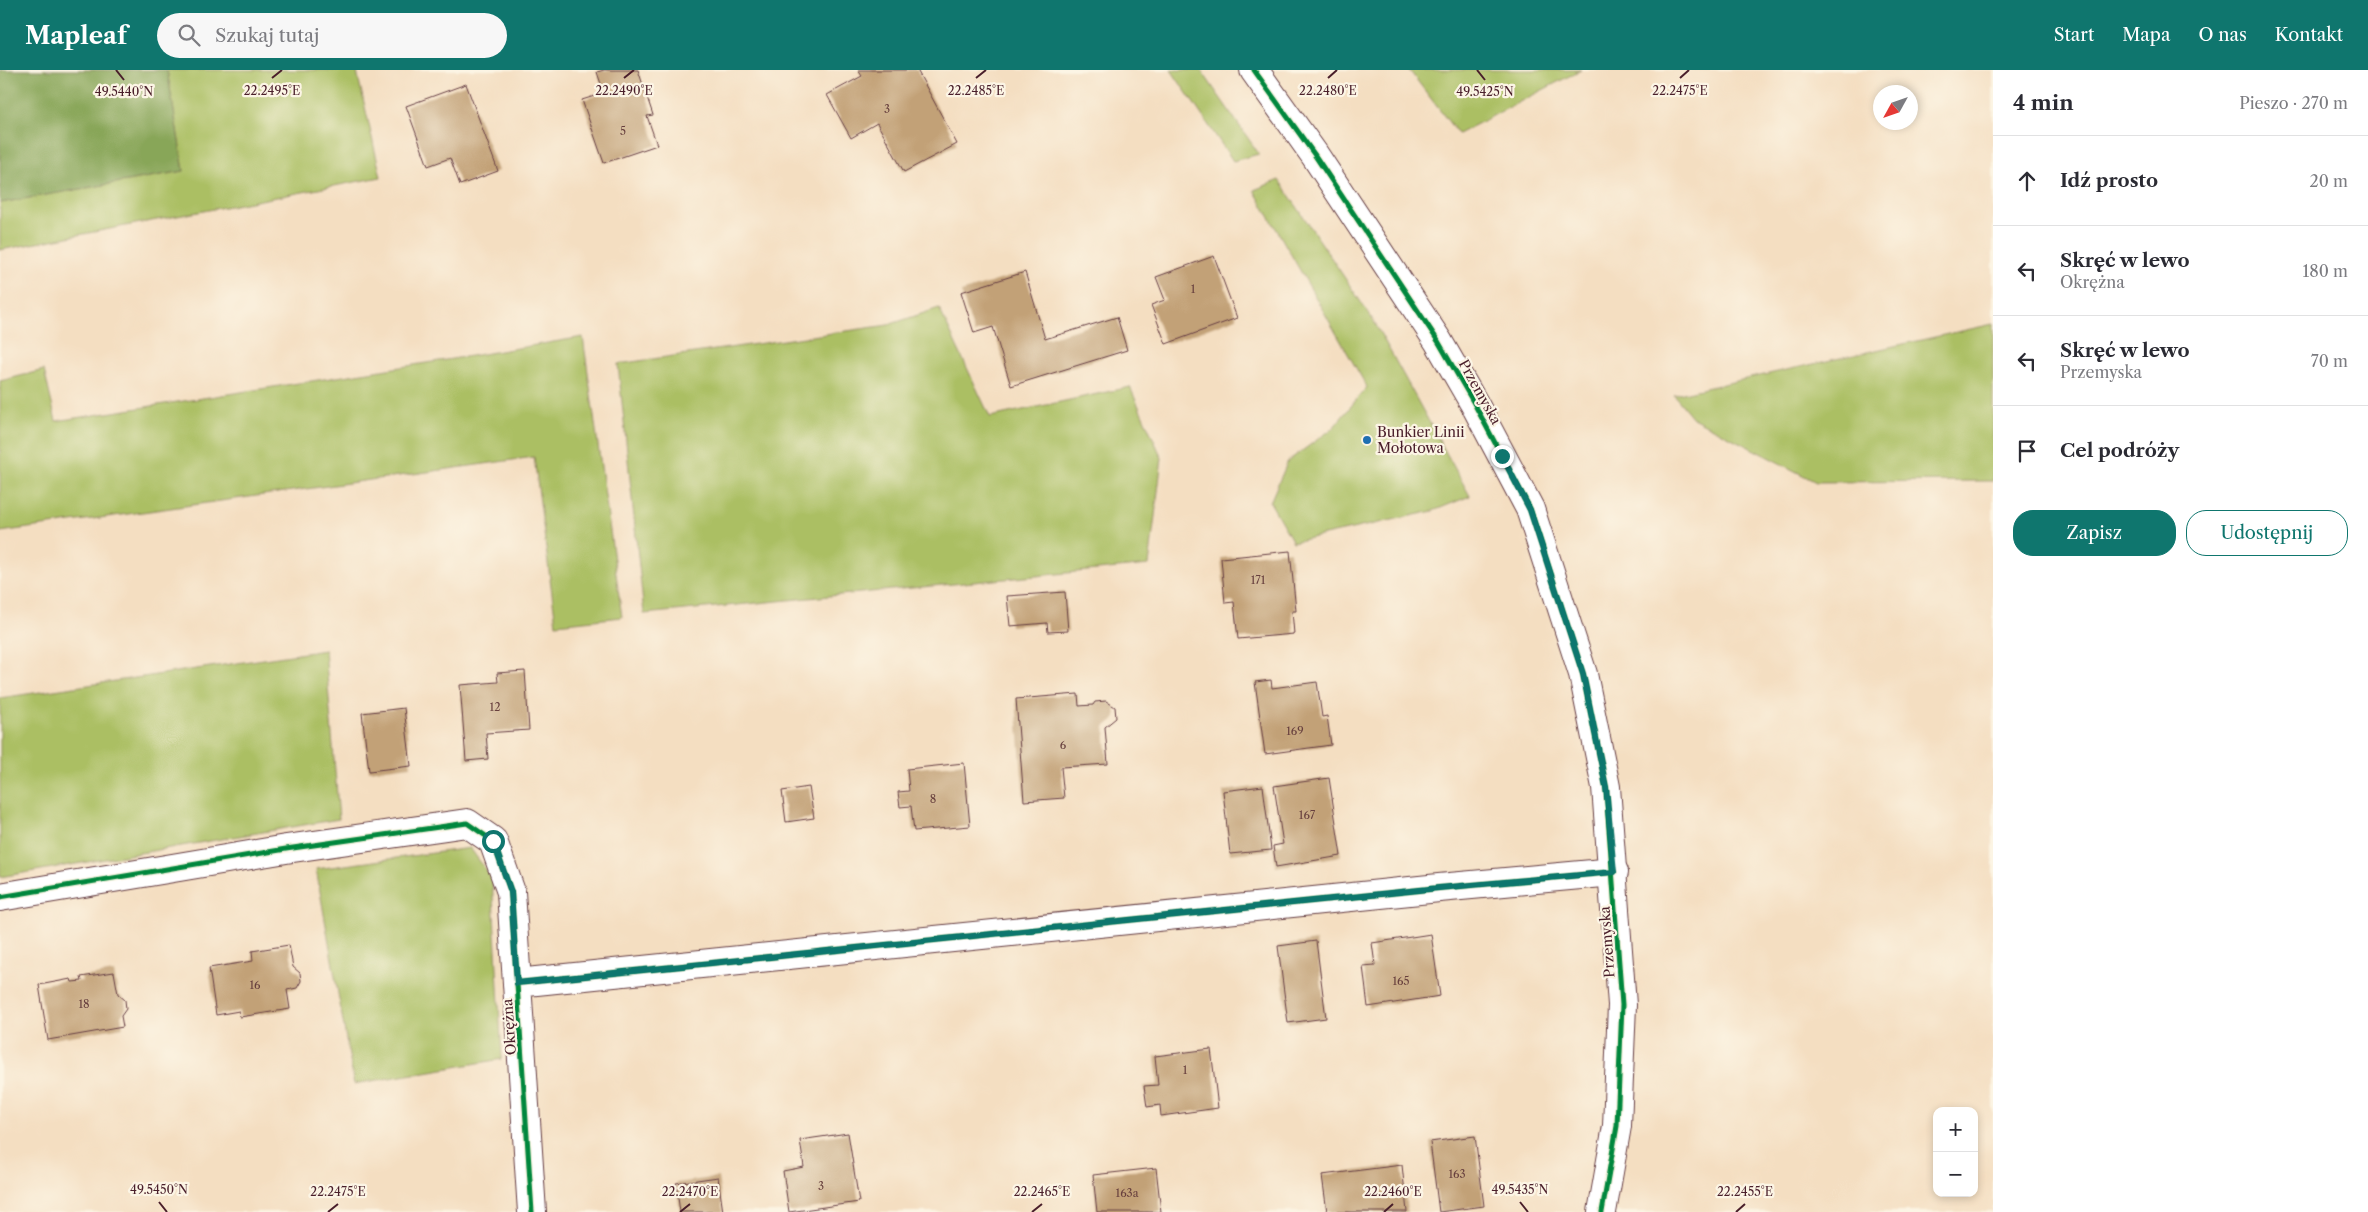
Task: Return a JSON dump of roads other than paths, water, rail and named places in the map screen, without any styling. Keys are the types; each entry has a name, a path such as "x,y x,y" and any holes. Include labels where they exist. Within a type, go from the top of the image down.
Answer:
{"street":[{"name":"Przemyska","path":"1254,70 1314,154 1438,341 1530,510 1583,674 1606,787 1614,872 1622,1005 1617,1126 1602,1212"},
{"path":"0,897 286,848 467,823 493,841 511,892 517,983"},
{"name":"Okrężna","path":"532,1212 517,983 1419,890 1614,872"}],"place":[{"name":"Bunkier Linii Mołotowa","path":"1367,440"}]}
